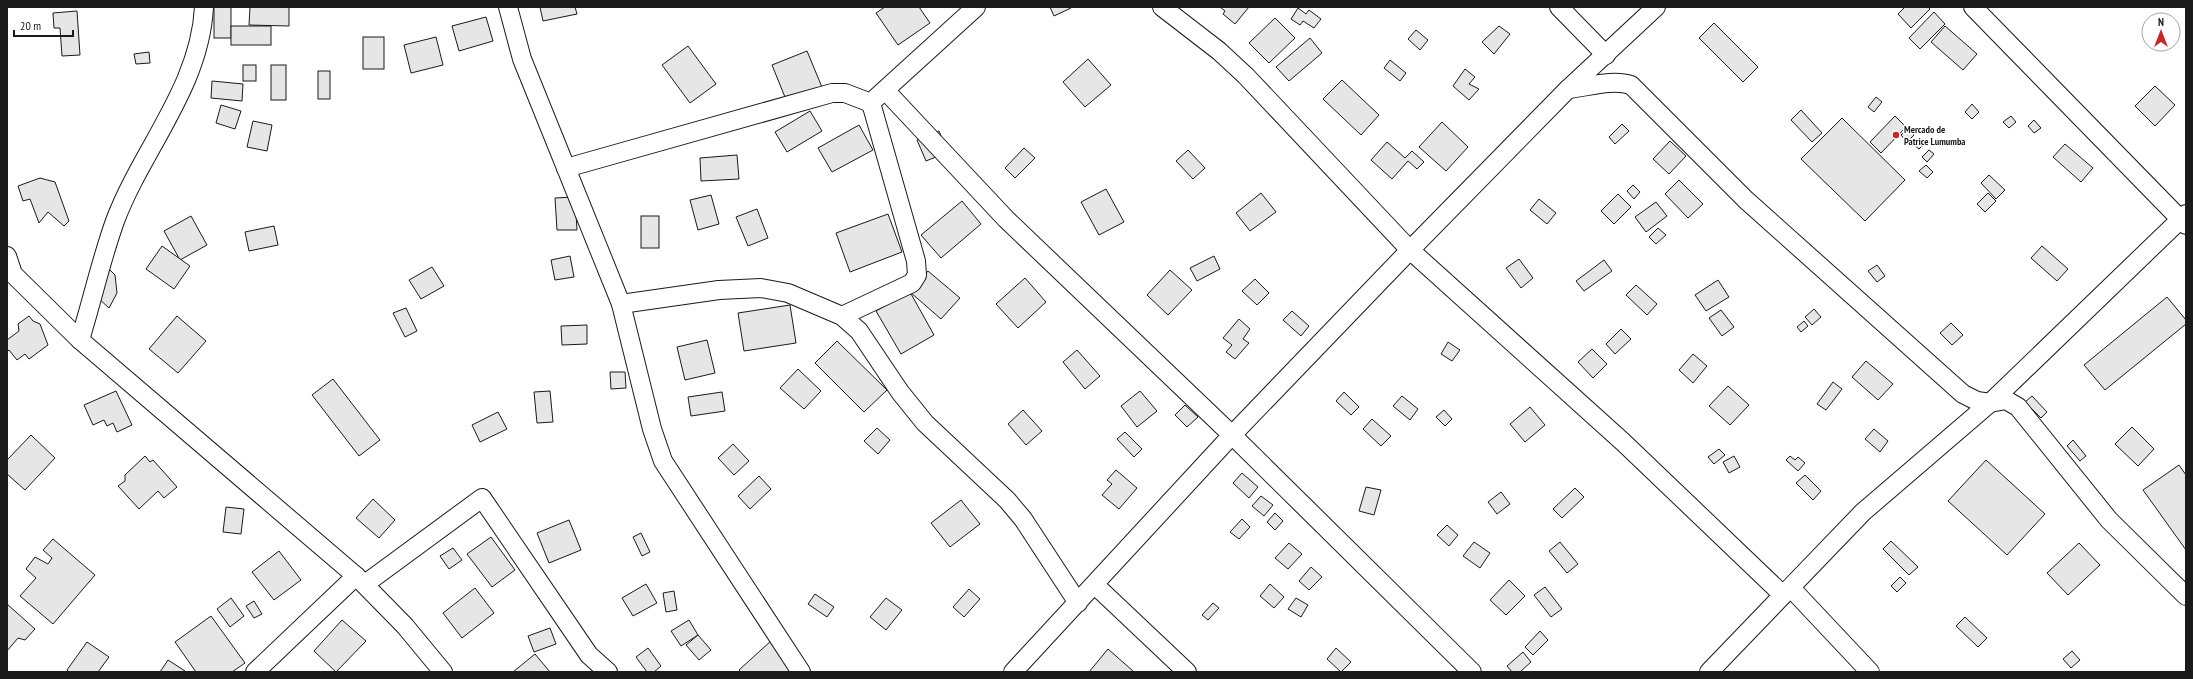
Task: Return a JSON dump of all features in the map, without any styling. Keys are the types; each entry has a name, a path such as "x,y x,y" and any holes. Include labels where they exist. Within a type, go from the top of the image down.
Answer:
{"street":[{"path":"80,340 115,221 187,79 197,47 204,7"},
{"path":"508,7 522,59 621,304 652,429 663,461 801,672"},
{"path":"871,103 976,7"},
{"path":"1162,7 1219,51 1246,76 1410,250 1787,592 1870,672"},
{"path":"1559,7 1606,56"},
{"path":"1012,672 1095,585 1232,435 1410,250 1568,89 1606,56 1656,7"},
{"path":"1709,672 1863,512 1990,403 2184,220 1973,7"},
{"path":"1568,89 1612,83 1630,85 1746,200 1963,394 1977,401 1990,403 2006,400 2018,407 2109,520 2186,596"},
{"path":"885,90 1006,219 1232,435 1472,672"},
{"path":"566,168 826,94 844,93 871,103"},
{"path":"842,316 912,283 917,275 916,261 871,103"},
{"path":"7,256 10,276 80,340 360,580 405,626 443,672"},
{"path":"621,304 719,290 761,288 788,293 842,316 859,331 900,392 925,423 1007,500 1023,519 1078,603"},
{"path":"255,672 360,580 482,498 589,655 608,672"},
{"path":"1095,585 1187,672"}],"building":[{"path":"214,7 231,7 231,38 214,38"},
{"path":"250,7 289,7 289,26 249,25"},
{"path":"540,7 575,7 577,14 543,21"},
{"path":"885,7 919,7 930,23 898,45 876,13"},
{"path":"1050,7 1071,7 1071,8 1054,16"},
{"path":"1220,7 1249,7 1235,24 1223,14 1225,11"},
{"path":"1905,7 1928,7 1930,9 1911,28 1898,14"},
{"path":"1298,8 1306,14 1309,10 1321,19 1314,28 1303,21 1300,25 1291,19"},
{"path":"77,11 80,55 62,56 60,28 54,28 53,13"},
{"path":"1934,12 1945,24 1920,49 1909,38"},
{"path":"486,17 493,41 459,51 452,26"},
{"path":"1275,18 1295,38 1269,63 1249,43"},
{"path":"1714,23 1758,67 1743,82 1699,38"},
{"path":"231,26 271,26 271,45 231,45"},
{"path":"1499,26 1510,34 1494,54 1482,42"},
{"path":"1945,26 1977,54 1963,70 1931,42"},
{"path":"1416,30 1428,40 1420,50 1408,39"},
{"path":"363,37 384,37 384,69 363,69"},
{"path":"436,37 443,65 411,73 404,45"},
{"path":"1310,38 1322,53 1289,81 1276,67"},
{"path":"688,46 716,84 690,103 662,65"},
{"path":"807,51 824,92 789,107 772,65"},
{"path":"149,52 150,63 136,64 134,54"},
{"path":"1088,59 1111,85 1085,107 1063,82"},
{"path":"1390,60 1406,73 1400,81 1384,68"},
{"path":"243,65 256,65 256,81 243,81"},
{"path":"271,65 286,65 286,100 271,100"},
{"path":"1465,69 1475,77 1469,84 1479,89 1469,100 1453,86"},
{"path":"318,71 330,71 330,99 318,99"},
{"path":"1342,80 1379,115 1361,135 1323,99"},
{"path":"212,81 243,84 242,101 211,98"},
{"path":"2155,86 2175,105 2155,126 2135,106"},
{"path":"1876,97 1882,102 1874,112 1868,107"},
{"path":"1972,104 1979,112 1972,119 1965,112"},
{"path":"221,105 241,111 235,129 216,123"},
{"path":"1801,110 1822,133 1812,142 1791,120"},
{"path":"810,111 822,131 787,152 775,132"},
{"path":"1895,116 1906,127 1881,153 1870,142"},
{"path":"2011,116 2016,122 2009,128 2003,122"},
{"path":"1842,118 1905,180 1865,221 1801,159"},
{"path":"2034,120 2041,128 2034,133 2028,126"},
{"path":"253,121 272,125 267,151 247,147"},
{"path":"1442,122 1468,147 1446,171 1419,147"},
{"path":"1622,124 1629,131 1615,144 1609,137"},
{"path":"859,125 873,150 832,172 818,148"},
{"path":"1908,129 1914,135 1907,142 1901,135"},
{"path":"939,131 948,152 926,161 917,140"},
{"path":"1919,139 1924,144 1919,149 1914,145"},
{"path":"1670,141 1686,156 1669,174 1653,159"},
{"path":"1387,142 1405,158 1412,151 1424,162 1417,169 1408,161 1392,179 1371,160"},
{"path":"2065,144 2093,168 2081,182 2053,157"},
{"path":"1024,148 1035,158 1015,178 1005,168"},
{"path":"1188,150 1205,168 1193,179 1176,161"},
{"path":"1929,150 1934,154 1927,162 1922,157"},
{"path":"737,155 739,179 701,181 700,158"},
{"path":"1926,165 1933,172 1927,178 1919,171"},
{"path":"1989,175 2005,190 1996,199 1981,183"},
{"path":"40,178 55,182 69,221 64,226 48,212 39,223 30,199 23,201 18,186"},
{"path":"1679,180 1703,204 1688,218 1665,194"},
{"path":"1633,185 1640,192 1634,199 1627,191"},
{"path":"1106,189 1124,222 1099,235 1081,202"},
{"path":"1261,193 1276,212 1250,231 1236,213"},
{"path":"1988,193 1996,201 1985,212 1977,204"},
{"path":"1618,194 1631,207 1614,224 1601,211"},
{"path":"711,195 719,224 698,230 690,200"},
{"path":"575,197 577,230 557,230 555,198"},
{"path":"1539,199 1556,213 1547,224 1530,210"},
{"path":"962,201 981,224 941,258 921,235"},
{"path":"1656,202 1667,216 1646,232 1635,217"},
{"path":"757,209 768,238 748,246 736,217"},
{"path":"888,214 902,252 850,272 836,233"},
{"path":"191,216 207,245 180,260 164,231"},
{"path":"641,216 659,216 659,248 641,248"},
{"path":"274,226 278,245 249,251 245,232"},
{"path":"1658,228 1666,235 1656,244 1649,237"},
{"path":"162,246 190,266 174,289 146,269"},
{"path":"2042,246 2068,269 2057,281 2031,258"},
{"path":"570,256 574,277 555,280 551,260"},
{"path":"1214,256 1220,269 1197,281 1190,268"},
{"path":"1519,259 1533,278 1521,288 1506,268"},
{"path":"1604,260 1612,271 1584,291 1576,281"},
{"path":"105,265 115,275 117,293 109,308 85,286"},
{"path":"1877,265 1885,276 1877,282 1868,271"},
{"path":"432,267 444,286 421,299 409,280"},
{"path":"1170,270 1192,290 1168,315 1147,295"},
{"path":"928,271 960,298 941,319 910,292"},
{"path":"1025,278 1046,302 1018,328 996,304"},
{"path":"1255,279 1269,293 1257,305 1242,291"},
{"path":"1718,280 1729,297 1706,311 1695,295"},
{"path":"1636,285 1657,304 1647,315 1626,295"},
{"path":"910,292 934,335 901,354 876,311"},
{"path":"2167,297 2186,320 2186,324 2105,390 2084,365"},
{"path":"790,305 796,343 744,351 738,313"},
{"path":"406,308 417,331 405,337 393,313"},
{"path":"1814,309 1821,317 1812,325 1805,317"},
{"path":"1721,310 1734,327 1722,336 1709,318"},
{"path":"1292,311 1309,326 1301,336 1283,320"},
{"path":"29,316 33,321 40,324 48,345 29,359 25,354 17,360 9,350 7,352 7,340 19,331 18,324"},
{"path":"177,316 206,341 178,373 149,349"},
{"path":"1239,319 1250,329 1243,339 1249,343 1235,359 1226,352 1232,345 1223,338"},
{"path":"1804,321 1808,326 1801,332 1797,327"},
{"path":"1951,323 1963,335 1952,345 1940,333"},
{"path":"587,325 587,344 562,345 561,326"},
{"path":"1621,329 1631,339 1615,354 1606,344"},
{"path":"707,340 715,373 685,380 677,347"},
{"path":"837,341 887,390 864,412 815,363"},
{"path":"1448,342 1460,350 1452,361 1441,354"},
{"path":"1592,349 1607,364 1593,378 1578,362"},
{"path":"1077,350 1100,376 1085,389 1063,362"},
{"path":"1693,354 1707,366 1693,383 1679,370"},
{"path":"1866,361 1893,384 1878,400 1852,377"},
{"path":"798,369 821,391 804,409 780,388"},
{"path":"610,372 625,372 626,388 611,389"},
{"path":"333,379 380,440 359,456 312,395"},
{"path":"1833,382 1842,389 1826,410 1817,404"},
{"path":"1728,386 1749,405 1730,425 1709,406"},
{"path":"116,391 132,425 117,432 113,423 107,426 104,420 93,425 84,405"},
{"path":"550,391 553,422 537,423 534,392"},
{"path":"1140,391 1157,411 1137,427 1121,406"},
{"path":"722,392 725,411 691,416 688,397"},
{"path":"1344,392 1359,407 1351,415 1336,401"},
{"path":"1402,396 1418,409 1410,420 1393,406"},
{"path":"2032,396 2047,412 2041,418 2025,402"},
{"path":"1185,405 1198,417 1187,427 1175,415"},
{"path":"1530,407 1545,425 1525,442 1510,424"},
{"path":"1023,410 1042,431 1026,445 1008,424"},
{"path":"1444,410 1452,419 1445,426 1436,417"},
{"path":"498,412 507,429 480,442 472,425"},
{"path":"1372,419 1391,436 1381,446 1363,429"},
{"path":"2132,427 2154,449 2138,466 2115,444"},
{"path":"877,428 890,440 878,454 864,441"},
{"path":"1874,429 1888,441 1880,452 1865,439"},
{"path":"1125,432 1142,449 1134,457 1117,439"},
{"path":"31,435 55,458 25,490 7,474 7,460"},
{"path":"2073,440 2086,456 2080,461 2067,446"},
{"path":"733,444 749,461 734,475 718,458"},
{"path":"1719,449 1725,455 1714,464 1708,457"},
{"path":"145,456 150,462 153,460 177,487 164,498 158,491 139,509 118,486 125,481 125,475"},
{"path":"1734,456 1740,467 1729,473 1723,462"},
{"path":"1790,456 1795,460 1798,457 1805,463 1798,471 1786,460"},
{"path":"1986,460 2045,514 2007,555 1948,501"},
{"path":"2179,465 2186,475 2186,550 2143,490"},
{"path":"1116,470 1137,488 1119,509 1102,495 1112,484 1107,480"},
{"path":"1242,473 1258,487 1249,498 1233,483"},
{"path":"1805,475 1821,491 1813,500 1796,483"},
{"path":"759,476 771,489 750,509 738,496"},
{"path":"1366,487 1381,490 1374,515 1359,511"},
{"path":"1575,488 1584,497 1562,518 1553,509"},
{"path":"1501,492 1510,504 1497,514 1488,502"},
{"path":"1261,496 1273,505 1264,516 1252,506"},
{"path":"373,499 395,520 379,538 356,518"},
{"path":"961,500 980,524 950,547 931,523"},
{"path":"226,507 244,509 241,534 223,532"},
{"path":"1275,513 1283,521 1275,530 1267,522"},
{"path":"1242,519 1250,527 1239,539 1230,532"},
{"path":"569,520 581,550 549,563 537,533"},
{"path":"1447,525 1458,535 1449,546 1437,535"},
{"path":"641,533 650,552 642,556 633,537"},
{"path":"491,537 515,570 492,587 467,554"},
{"path":"53,539 95,575 53,624 20,596 36,578 26,569 35,557 48,564 52,558 43,550"},
{"path":"1891,541 1918,567 1909,575 1883,549"},
{"path":"1474,542 1490,553 1480,568 1463,556"},
{"path":"1560,542 1578,564 1567,573 1549,551"},
{"path":"1289,543 1302,554 1288,569 1275,558"},
{"path":"2079,543 2100,565 2068,595 2047,573"},
{"path":"453,548 462,560 449,569 440,556"},
{"path":"279,551 301,580 274,600 252,572"},
{"path":"1311,567 1322,577 1309,590 1299,581"},
{"path":"1900,577 1906,583 1897,592 1891,586"},
{"path":"1509,580 1525,596 1506,615 1490,600"},
{"path":"646,584 657,603 633,616 622,598"},
{"path":"1270,584 1284,597 1274,608 1260,596"},
{"path":"1545,587 1562,609 1551,617 1534,595"},
{"path":"475,588 494,613 462,638 443,613"},
{"path":"969,589 980,599 964,617 953,607"},
{"path":"674,591 677,610 666,612 663,593"},
{"path":"815,594 834,607 827,617 808,604"},
{"path":"231,598 244,616 230,627 217,609"},
{"path":"886,598 902,610 886,630 870,617"},
{"path":"1296,598 1308,605 1301,617 1288,609"},
{"path":"254,601 262,614 254,618 246,606"},
{"path":"1213,603 1219,608 1208,620 1202,615"},
{"path":"7,604 35,629 25,640 18,638 7,651"},
{"path":"211,616 245,663 232,672 196,672 175,642"},
{"path":"1965,617 1987,638 1978,647 1956,626"},
{"path":"342,620 366,641 336,672 314,651"},
{"path":"689,620 698,635 681,646 671,631"},
{"path":"550,628 556,644 534,652 528,636"},
{"path":"1540,631 1548,640 1533,655 1525,647"},
{"path":"698,635 711,650 699,660 686,645"},
{"path":"772,640 802,672 741,672 739,670"},
{"path":"87,642 109,657 98,672 69,672 67,670"},
{"path":"648,648 661,666 654,672 647,672 636,657"},
{"path":"1336,648 1351,662 1341,672 1327,659"},
{"path":"1108,649 1133,671 1089,672"},
{"path":"2072,651 2080,660 2071,668 2063,659"},
{"path":"1523,652 1531,662 1520,672 1512,672 1507,666"},
{"path":"535,654 550,672 513,672"},
{"path":"168,660 185,671 160,672"}],"place":[{"name":"Mercado de Patrice Lumumba","path":"1896,135"}]}
